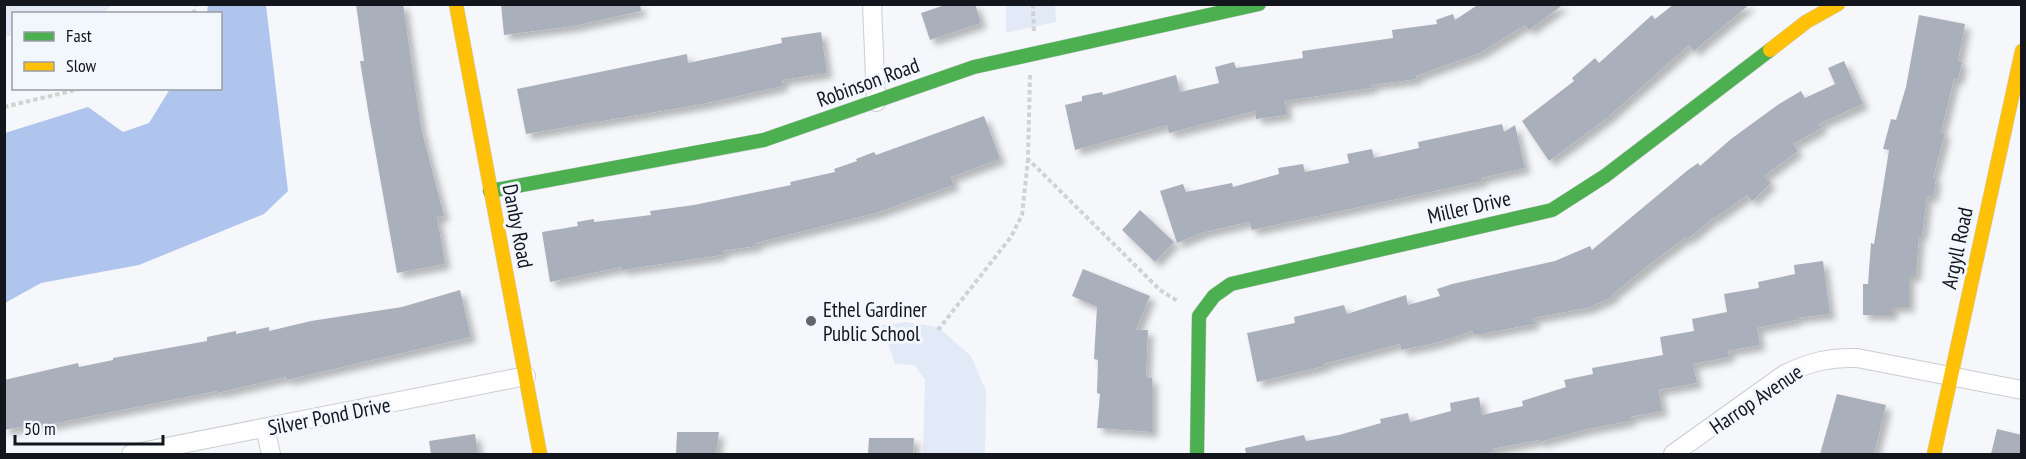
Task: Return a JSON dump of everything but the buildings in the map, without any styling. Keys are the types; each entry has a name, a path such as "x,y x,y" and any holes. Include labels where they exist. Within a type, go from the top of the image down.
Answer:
{"street":[{"name":"Danby Road","path":"456,4 540,454"},
{"path":"872,4 876,102"},
{"name":"Robinson Road","path":"490,191 764,140 974,67 1198,11 1259,4"},
{"name":"Miller Drive","path":"1197,454 1199,316 1214,296 1232,284 1552,210 1605,176 1806,22 1838,4"},
{"name":"Argyll Road","path":"1934,454 2022,51"},
{"name":"Harrop Avenue","path":"1673,454 1785,374 1805,364 1832,357 1857,358 2022,390"},
{"name":"Silver Pond Drive","path":"131,454 526,376"},
{"path":"265,428 271,454"}],"path":[{"path":"1033,4 1034,37"},
{"path":"938,330 1011,237 1022,215 1028,159 1030,71"},
{"path":"4,107 76,90"},
{"path":"1028,159 1160,290 1179,303"}],"shaded area":[{"path":"5,4 112,4 104,12 12,12 12,36 5,36"},
{"path":"1006,5 1055,5 1056,22 1006,33"},
{"path":"906,322 938,327 971,356 986,391 985,454 923,454 925,380 915,365 895,364 882,325"}],"water":[{"path":"208,5 266,5 288,191 264,214 139,265 41,283 5,303 5,133 88,107 123,132 149,123 169,90 222,90 222,12 207,12"}],"traffic: fast":[{"path":"490,191 764,140 974,67 1259,4"},
{"path":"1197,454 1199,316 1214,296 1231,284 1552,210 1605,176 1770,50"}],"traffic: slow":[{"path":"456,4 540,454"},
{"path":"1770,50 1806,22 1838,4"},
{"path":"1934,454 2022,51"}],"place":[{"name":"Ethel Gardiner Public School","path":"811,321"}]}
